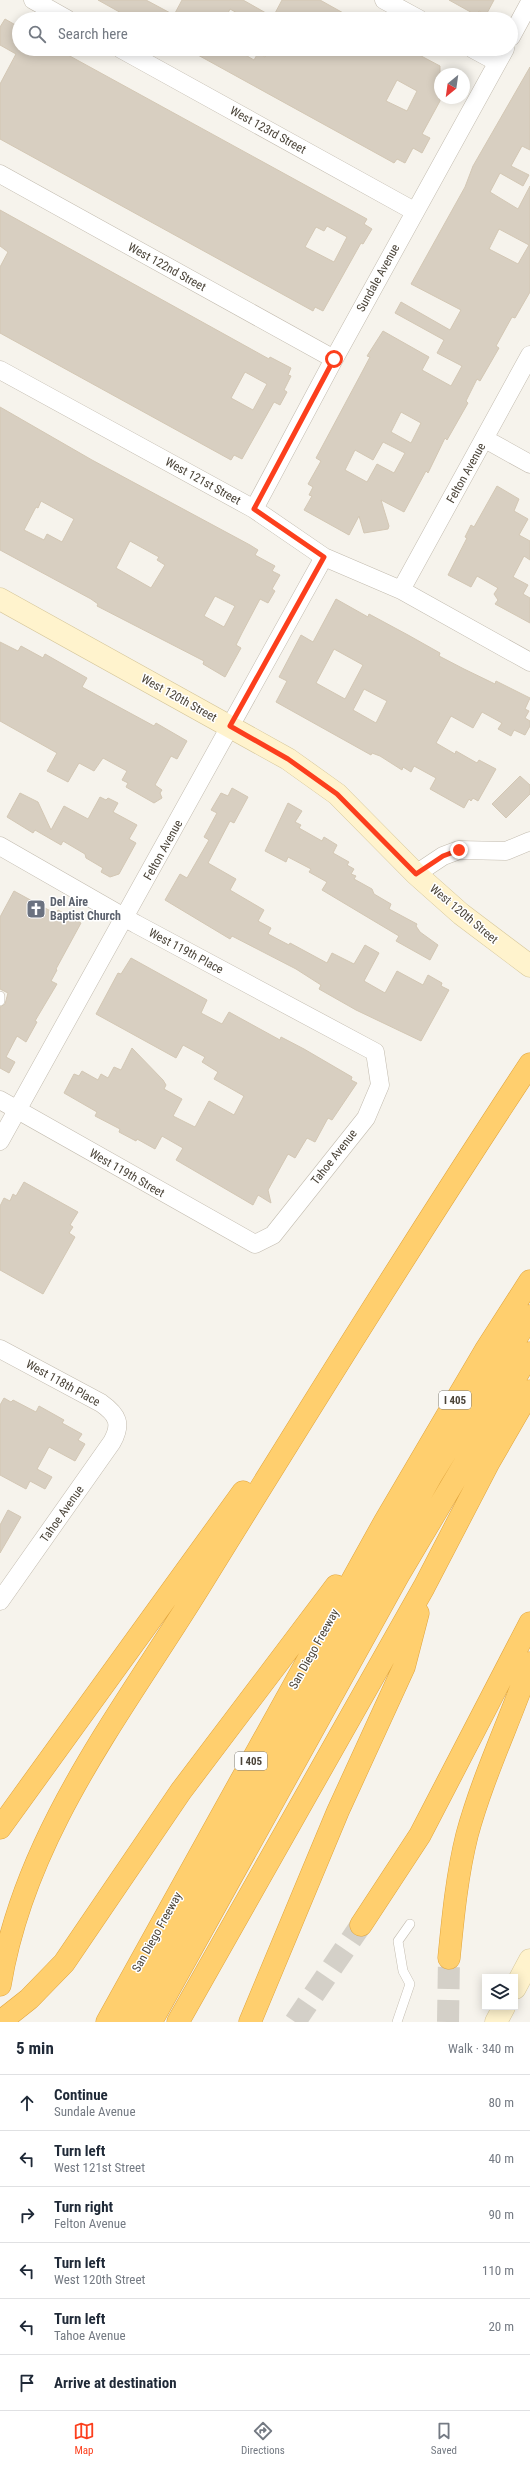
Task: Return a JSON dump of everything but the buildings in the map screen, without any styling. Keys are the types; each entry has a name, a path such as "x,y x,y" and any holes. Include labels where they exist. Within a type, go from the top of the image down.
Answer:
{"highway":[{"path":"0,1986 10,1938 23,1897 40,1852 79,1774 191,1601 342,1356 530,1064"},
{"name":"San Diego Freeway","path":"107,2022 384,1521 485,1351 530,1281"},
{"path":"129,2022 431,1476 530,1316"},
{"path":"151,2022 394,1583 530,1353"},
{"path":"0,1828 342,1356"},
{"path":"178,2022 424,1588 489,1462 530,1391"},
{"path":"0,2022 29,1999 64,1963 181,1791 384,1521"},
{"path":"250,2022 338,1811 404,1667 424,1588"},
{"path":"360,1925 420,1835 530,1623"},
{"path":"449,1958 454,1912 467,1835 480,1795 513,1714 530,1663"}],"main road":[{"name":"West 120th Street","path":"0,599 288,759 337,794 416,874 461,914 530,966"},
{"path":"518,1982 530,1960"},
{"path":"496,2022 502,2010"}],"street":[{"path":"33,0 54,12"},
{"path":"384,0 406,12"},
{"path":"518,24 530,2"},
{"name":"West 123rd Street","path":"134,56 414,211"},
{"name":"Sundale Avenue","path":"254,509 414,211 501,56"},
{"name":"West 122nd Street","path":"0,174 334,359"},
{"name":"Felton Avenue","path":"402,590 530,355"},
{"name":"West 121st Street","path":"0,370 254,509 324,557 402,590 530,662"},
{"path":"485,439 530,464"},
{"name":"Felton Avenue","path":"0,1141 324,557"},
{"path":"416,874 443,856 459,850 506,851 530,841"},
{"name":"West 119th Place","path":"0,846 125,918 375,1052"},
{"name":"Tahoe Avenue","path":"255,1244 273,1235 366,1118 380,1084 375,1052"},
{"name":"West 119th Street","path":"0,1100 255,1244"},
{"name":"West 118th Place","path":"0,1349 101,1403 113,1412 118,1424"},
{"name":"Tahoe Avenue","path":"0,1601 112,1442 117,1432 118,1424"}],"lane":[{"path":"0,996 0,1001"},
{"path":"397,2022 410,1984 403,1972 398,1941 410,1924"}],"tunnel":[{"path":"295,2022 361,1925"},
{"path":"448,2022 449,1958"}],"place":[{"name":"Del Aire Baptist Church","path":"36,909"}],"route":[{"path":"334,359 254,509 324,557 230,726 288,759 337,794 416,874 443,856 459,850"}]}
